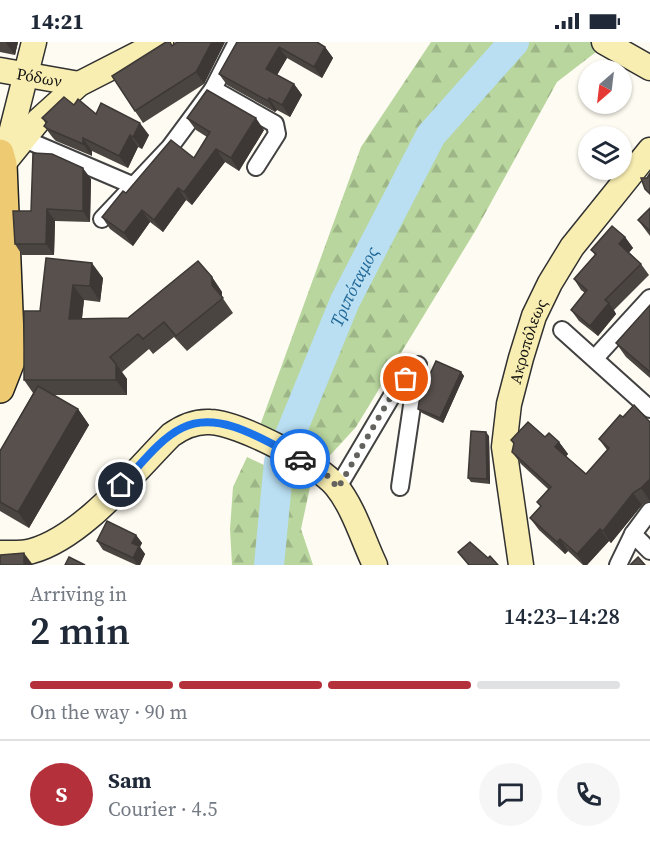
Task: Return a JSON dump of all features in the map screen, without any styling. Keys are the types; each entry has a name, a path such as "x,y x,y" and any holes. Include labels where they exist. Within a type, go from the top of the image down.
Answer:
{"main road":[{"path":"0,389 11,361 5,344 2,159"}],"street":[{"path":"2,159 34,42"},
{"path":"2,159 79,84 161,42"},
{"path":"102,219 170,147 213,89 237,42"},
{"path":"604,42 650,68"},
{"name":"Ρόδων","path":"0,70 79,84"},
{"path":"213,89 275,124 277,134 256,167"},
{"path":"22,138 132,185"},
{"name":"Ακροπόλεως","path":"521,565 504,447 509,404 534,316 550,283 572,247 650,150"},
{"path":"594,358 650,298"},
{"path":"562,330 650,409"},
{"path":"331,480 393,393 418,365 400,487"},
{"path":"0,553 34,558 81,522 182,428 210,422 251,434 331,480 375,565"},
{"path":"618,565 633,534 650,511"},
{"path":"633,534 650,551"}],"green space":[{"path":"431,42 609,42 586,60 578,60 578,66 557,82 477,228 356,427 323,463 258,431 361,147"},
{"path":"247,457 310,487 301,529 313,565 232,565 230,529 233,487"}],"building":[{"path":"166,42 170,42 172,46 177,42 212,42 196,72 135,111 112,76"},
{"path":"237,42 317,42 325,47 314,67 279,47 266,69 294,84 282,105 269,98 268,101 219,74"},
{"path":"207,90 256,118 231,158 216,149 184,192 178,188 154,220 142,210 124,233 102,217 123,191 126,193 171,140 194,158 210,132 187,118"},
{"path":"64,97 74,105 78,99 96,114 101,103 140,123 133,137 130,135 119,156 83,138 83,144 44,126 47,122 42,118"},
{"path":"33,153 52,154 83,168 83,211 47,209 46,244 15,244 13,211 31,211"},
{"path":"650,173 650,194 645,189 641,178 647,178"},
{"path":"650,208 650,231 638,220"},
{"path":"612,226 625,237 619,244 641,264 605,300 609,303 590,326 571,310 587,290 574,279 596,254 591,250"},
{"path":"46,258 92,263 90,286 73,285 69,319 128,318 198,261 212,277 212,285 223,298 176,336 164,322 143,339 138,334 110,357 116,364 116,380 24,380 24,311 40,311"},
{"path":"650,305 650,372 616,343"},
{"path":"436,361 461,372 440,418 418,409 420,396"},
{"path":"38,386 78,409 18,512 0,502 0,451"},
{"path":"634,405 650,422 650,479 633,493 603,531 600,529 577,554 560,539 557,542 530,518 541,506 537,502 551,487 512,452 514,443 511,440 528,422 545,437 549,433 559,442 555,447 586,474 609,448 599,439 620,415 623,417"},
{"path":"471,431 486,432 487,479 468,478"},
{"path":"107,521 136,535 132,543 139,546 133,558 97,541"},
{"path":"470,542 488,558 490,556 498,565 469,565 458,552"},
{"path":"24,553 24,565 0,565 0,555"},
{"path":"69,557 85,565 65,565"},
{"path":"638,557 645,565 630,565"}],"waterway":[{"name":"Τριπόταμος","path":"269,565 279,462 345,301 431,135 514,42"}],"way so far":[{"path":"300,459 324,472 338,488 393,393 406,379"}],"route":[{"path":"121,485 171,435 195,423 210,422 230,426 300,459"}]}
